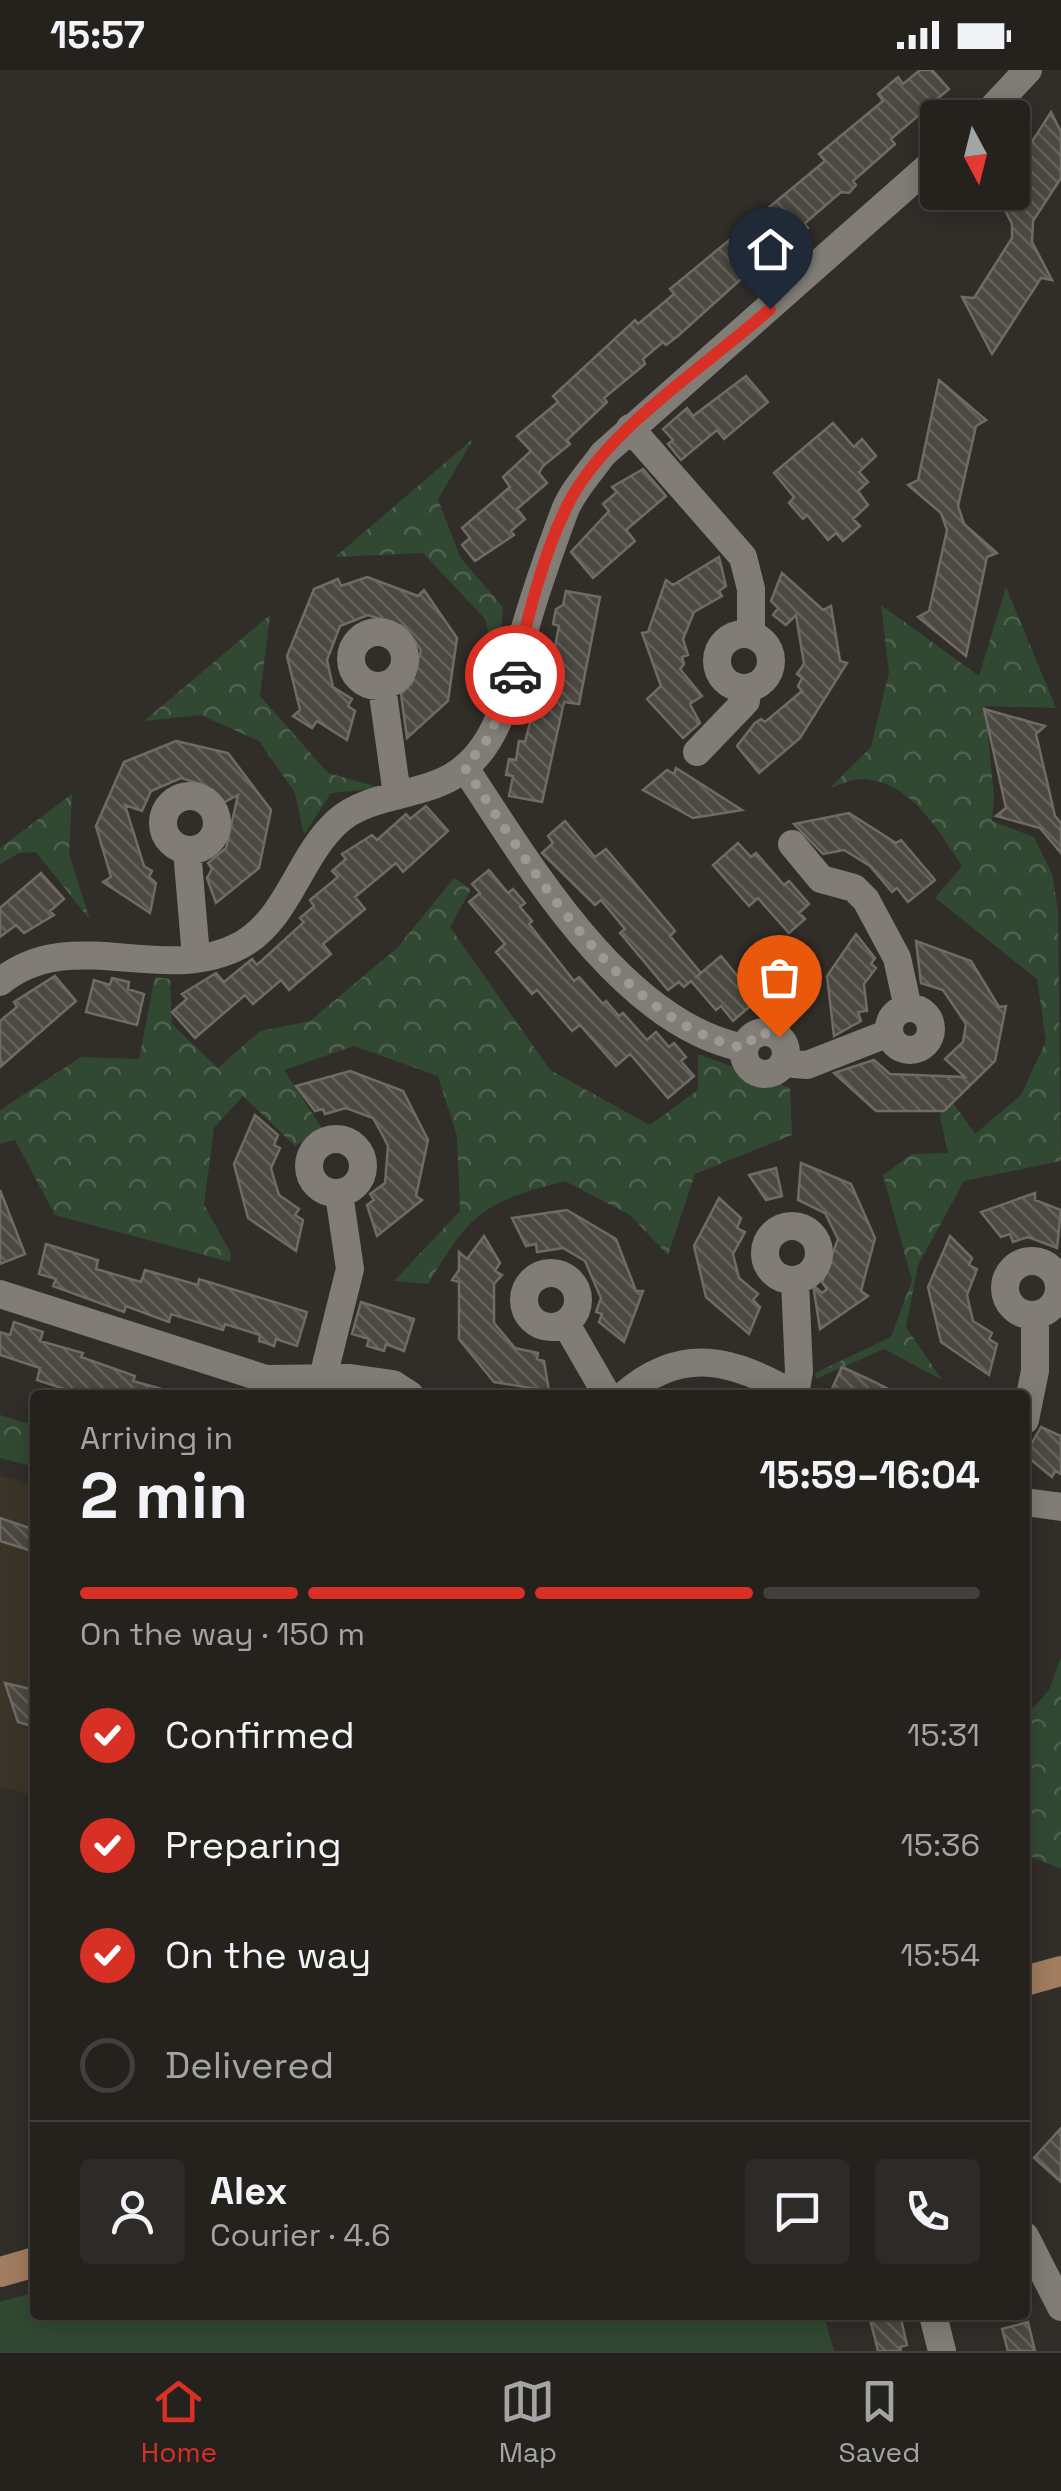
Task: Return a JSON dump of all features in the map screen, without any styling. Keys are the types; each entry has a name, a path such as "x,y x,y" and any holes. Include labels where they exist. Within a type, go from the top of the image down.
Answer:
{"main road":[{"path":"1030,1980 1061,1971"},
{"path":"0,2272 30,2263"}],"street":[{"path":"999,100 1028,70"},
{"path":"0,982 19,966 68,952 160,961 240,946 276,914 316,846 340,818 397,795 436,786 465,768 489,737 512,684 525,628 567,505 604,454 920,174"},
{"path":"630,428 743,558 751,589 751,634"},
{"path":"751,634 766,644 771,660 766,677 747,688 723,679 717,654 734,635 751,634"},
{"path":"382,687 397,795"},
{"path":"697,752 746,701 747,688"},
{"path":"465,768 594,948 634,988 680,1021 744,1048 752,1036 773,1033 784,1042 783,1063 806,1065 890,1033"},
{"path":"792,844 821,879 854,888 866,900 897,958 908,1008"},
{"path":"188,850 196,957"},
{"path":"908,1008 927,1015 932,1029 928,1042 909,1050 896,1045 890,1033 895,1014 908,1008"},
{"path":"339,1383 350,1269 340,1194"},
{"path":"795,1281 800,1372 796,1390"},
{"path":"0,1294 266,1379 393,1384 402,1390"},
{"path":"1030,1395 1035,1370 1035,1315"},
{"path":"566,1324 604,1390"},
{"path":"630,1390 645,1377 674,1364 716,1361 783,1390"},
{"path":"1030,1503 1061,1507"},
{"path":"1030,2246 1061,2307"},
{"path":"934,2320 942,2351"}],"shaded area":[{"path":"0,1476 30,1483 30,1795 0,1787"}],"green space":[{"path":"474,438 438,499 460,557 503,607 498,671 485,619 423,553 335,557"},
{"path":"1006,587 1056,708 985,706 994,797 992,821 1034,837 1052,874 1058,911 1061,1161 964,1181 918,1265 906,1327 942,1380 884,1349 816,1379 815,1373 891,1337 912,1280 883,1175 912,1154 948,1153 940,1116 946,1093 975,1134 1021,1095 1046,1041 1037,979 935,898 962,866 921,810 895,788 879,782 858,779 830,788 871,747 889,672 881,605 979,676"},
{"path":"270,615 260,696 328,773 381,788 331,793 304,835 295,793 259,741 201,715 144,721"},
{"path":"72,794 69,854 90,920 36,852 19,853 0,864 0,848"},
{"path":"454,878 471,889 450,927 550,1070 650,1125 698,1090 698,1054 790,1088 792,1135 695,1174 668,1255 630,1215 565,1181 515,1196 482,1213 456,1240 428,1284 394,1281 460,1211 457,1136 438,1076 354,1046 284,1070 323,1130 295,1146 243,1096 214,1128 204,1205 231,1253 230,1262 55,1215 15,1140 0,1144 0,1110 81,1057 139,1059 155,977 170,979 172,1024 218,1068 260,1031 310,1021 397,948"},
{"path":"0,1415 30,1424 30,1466 0,1458"},
{"path":"1061,1658 1061,1869 1030,1856 1030,1711 1049,1690"},
{"path":"30,2293 30,2320 825,2320 834,2351 0,2351 0,2302"}],"building":[{"path":"920,70 932,70 949,89 936,100 920,100 920,117 891,139 895,144 853,181 856,185 849,193 841,192 804,224 808,228 794,239 791,236 763,259 766,264 755,274 751,270 679,335 666,345 663,342 643,359 645,364 604,398 607,402 567,440 570,444 543,466 539,473 547,483 517,509 525,519 511,531 514,535 475,561 462,545 470,538 462,528 510,487 503,477 531,451 517,436 558,402 553,396 635,320 638,324 674,294 670,289 825,161 819,154 883,101 878,94 898,77 903,84"},
{"path":"1051,112 1061,132 1061,178 1033,221 1032,242 1052,280 1041,278 992,354 962,297 974,298 1012,238 1012,224 1005,210 1030,210 1030,145"},
{"path":"746,376 768,402 724,439 717,430 681,460 668,444 673,440 663,429 687,408 693,416"},
{"path":"939,380 986,420 976,426 958,506 964,524 997,553 987,557 966,656 918,617 929,611 947,530 941,513 908,485 918,480"},
{"path":"833,423 854,447 862,439 876,456 859,472 868,482 858,491 868,505 853,519 860,526 843,541 836,533 828,540 807,515 803,519 789,503 794,497 774,473"},
{"path":"643,469 666,496 626,530 635,541 593,578 571,552 609,511 603,504 617,492 612,487"},
{"path":"719,557 726,586 719,591 722,596 694,612 683,639 688,655 682,657 684,664 680,669 702,696 690,704 700,723 683,738 647,699 661,686 642,633 648,632 666,580 673,585"},
{"path":"782,573 823,610 831,606 840,661 847,663 800,738 759,773 737,746 755,723 761,719 765,722 802,691 798,686 802,678 797,674 804,664 796,615 786,625 773,615 778,608 771,601"},
{"path":"367,577 418,596 424,590 457,638 448,701 407,738 401,694 412,683 421,650 405,627 368,615 340,626 327,660 333,687 352,699 348,706 355,711 347,740 317,721 312,728 293,716 300,710 287,656 314,589 338,579 341,586"},
{"path":"566,591 600,597 579,704 564,702 542,802 509,796 513,776 506,775 509,759 516,760 519,741 525,742 546,661 552,662 559,626 553,624"},
{"path":"984,709 1045,726 1036,734 1055,816 1061,823 1061,853 1040,828 996,816 1006,808"},
{"path":"176,741 228,753 271,810 259,868 216,903 207,878 212,869 208,863 226,848 238,795 219,805 204,785 181,778 151,791 142,811 125,805 144,866 152,871 149,877 156,883 150,913 103,882 111,877 96,826 124,762"},
{"path":"676,768 742,810 693,818 643,790 667,770 674,774"},
{"path":"426,806 448,831 403,872 396,863 355,897 365,909 323,944 331,954 289,990 281,980 253,1004 245,995 195,1038 172,1012 187,999 182,994 216,973 224,982 252,959 257,965 304,922 300,918 314,906 310,900 338,877 332,871 346,859 342,854 372,835 377,840 406,814 410,819"},
{"path":"849,813 896,843 901,840 935,880 908,902 897,888 892,892 870,866 844,850 823,854 794,824"},
{"path":"565,821 595,857 606,849 675,931 670,936 701,973 721,956 757,1000 733,1021 721,1006 716,1010 691,981 684,987 679,982 668,990 620,933 625,929 601,900 595,905 542,853 553,843 548,836"},
{"path":"738,843 751,857 756,853 784,885 789,881 809,904 799,913 805,919 789,933 758,898 749,906 713,865"},
{"path":"489,870 508,893 513,889 525,903 520,907 532,921 529,924 574,981 579,977 603,1004 606,1001 619,1016 623,1013 647,1040 656,1032 669,1047 674,1043 686,1057 681,1061 694,1076 668,1098 630,1054 616,1066 580,1025 572,1031 537,990 532,994 496,952 505,944 469,902 480,893 472,884"},
{"path":"41,873 64,899 50,911 54,915 24,933 16,925 0,937 0,908"},
{"path":"856,934 875,958 871,964 876,968 864,984 867,1011 858,1012 861,1021 834,1036 827,976"},
{"path":"916,941 971,961 999,1007 1006,1006 995,1061 944,1111 876,1111 834,1073 874,1060 890,1074 965,1077 945,1059 963,1042 966,1024 943,990 921,983"},
{"path":"55,976 76,1001 0,1067 0,1021 17,1007 14,1002"},
{"path":"112,978 129,982 128,989 144,994 137,1025 86,1012 94,980 110,985"},
{"path":"350,1071 403,1091 428,1140 416,1196 422,1200 377,1236 367,1205 374,1200 370,1194 385,1183 388,1146 382,1134 373,1118 346,1108 325,1114 323,1109 315,1111 296,1086"},
{"path":"255,1115 278,1135 274,1145 280,1148 271,1168 279,1195 299,1209 295,1215 303,1220 296,1251 248,1218 234,1164"},
{"path":"801,1163 851,1184 875,1238 861,1291 868,1296 820,1329 813,1285 822,1293 827,1289 822,1282 838,1239 825,1213 798,1200"},
{"path":"776,1168 782,1196 766,1200 749,1175"},
{"path":"0,1190 25,1254 0,1264"},
{"path":"1035,1193 1035,1200 1061,1210 1057,1248 1028,1237 1013,1242 1010,1234 1001,1237 981,1212"},
{"path":"719,1198 741,1218 737,1228 745,1232 733,1254 739,1278 758,1294 753,1300 760,1307 749,1334 706,1297 694,1246"},
{"path":"567,1210 616,1239 636,1291 643,1291 624,1342 599,1322 602,1314 596,1312 601,1298 585,1261 563,1248 537,1252 536,1244 526,1246 512,1218"},
{"path":"484,1236 500,1263 495,1271 502,1275 494,1284 494,1323 515,1348 538,1353 537,1359 544,1361 549,1390 494,1382 459,1339 459,1282 452,1280 459,1270 459,1252 467,1259"},
{"path":"950,1236 972,1258 969,1265 977,1269 967,1295 973,1321 992,1333 989,1339 997,1344 989,1375 941,1342 928,1287"},
{"path":"46,1244 98,1260 96,1269 141,1282 145,1270 198,1285 199,1279 307,1312 297,1346 276,1339 274,1346 259,1341 260,1335 225,1324 223,1330 171,1314 169,1322 126,1306 124,1312 53,1286 56,1279 39,1274"},
{"path":"361,1302 414,1319 404,1351 386,1344 384,1351 367,1346 369,1339 352,1334"},
{"path":"14,1322 43,1332 40,1341 83,1353 81,1357 135,1376 133,1381 165,1390 67,1390 37,1380 40,1368 0,1355 0,1332 10,1335"},
{"path":"842,1367 891,1390 831,1390"},
{"path":"1041,1427 1061,1436 1061,1474 1055,1471 1052,1477 1030,1459 1030,1446"},
{"path":"0,1518 30,1528 30,1550 0,1541"},
{"path":"5,1683 30,1689 30,1726 18,1722"},
{"path":"1061,2128 1061,2182 1034,2158"},
{"path":"870,2320 901,2320 907,2345 900,2347 901,2351 878,2351"},
{"path":"1028,2322 1035,2351 1008,2351 1002,2329"}],"way so far":[{"path":"515,675 489,737 465,768 522,853 594,948 634,988 680,1021 744,1048 759,1032 779,1037"}],"route":[{"path":"515,675 525,628 567,505 604,454 630,428 770,309"}]}
